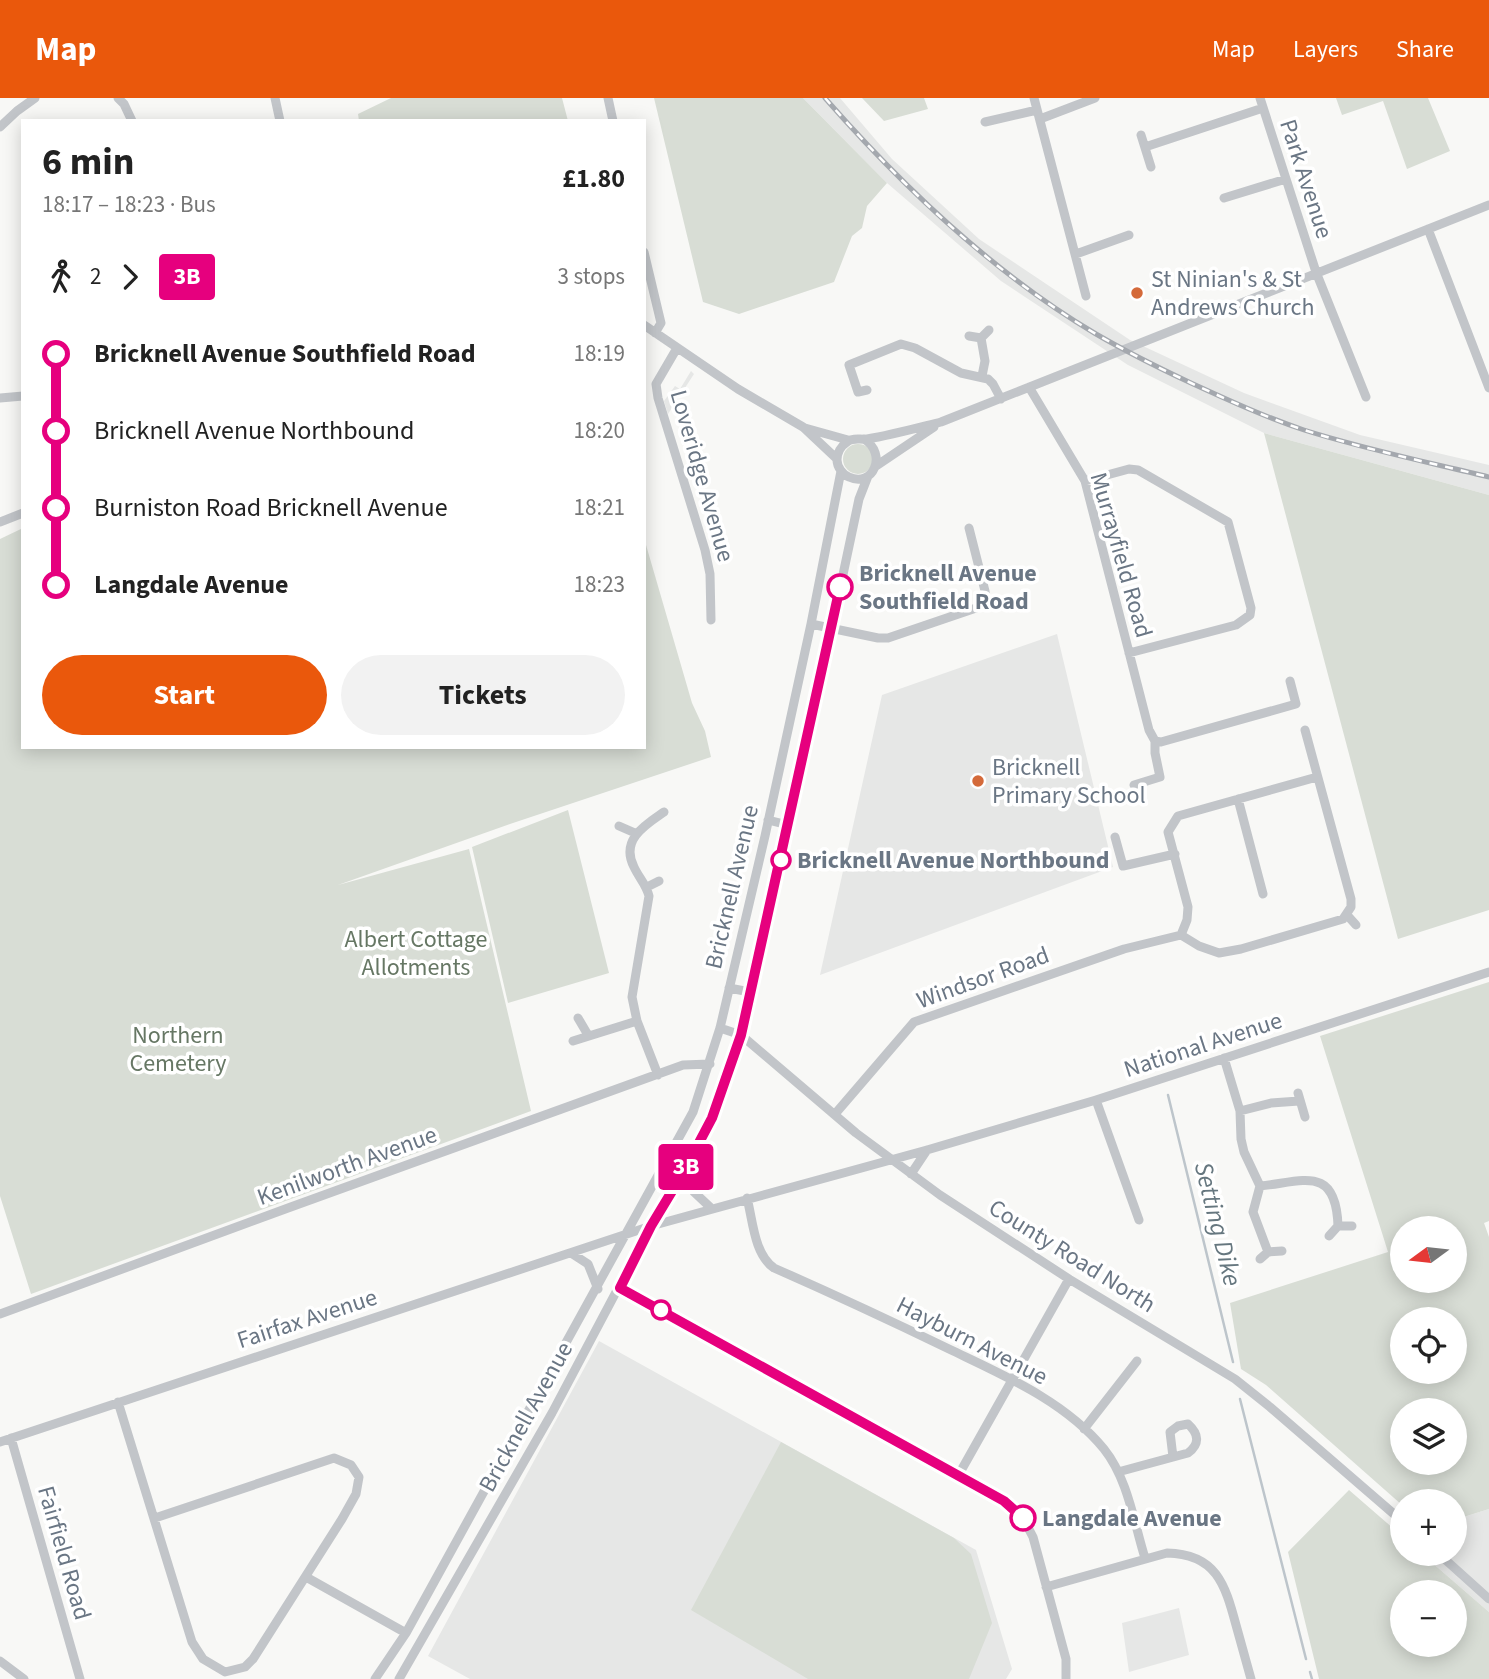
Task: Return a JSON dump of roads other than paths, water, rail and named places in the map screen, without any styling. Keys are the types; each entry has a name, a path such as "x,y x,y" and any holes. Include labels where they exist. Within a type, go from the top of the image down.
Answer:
{"street":[{"path":"0,127 35,98"},
{"path":"118,98 131,119"},
{"path":"275,98 280,119"},
{"path":"607,98 612,119"},
{"path":"1034,98 1086,296"},
{"path":"985,122 1038,114 1095,98"},
{"name":"Park Avenue","path":"1260,98 1316,272 1366,397"},
{"path":"1145,147 1263,108"},
{"path":"1141,135 1150,167"},
{"path":"1224,198 1286,179"},
{"path":"803,427 848,440 941,422 1489,205"},
{"path":"1428,229 1489,388"},
{"path":"1076,254 1129,235"},
{"path":"646,260 661,323 655,333"},
{"path":"646,284 650,275"},
{"path":"646,326 738,389 803,427 837,459 841,471 849,477 859,479 868,476 876,466 941,422"},
{"path":"981,338 989,330"},
{"path":"969,336 981,338"},
{"path":"981,338 985,362 982,376"},
{"path":"867,390 858,392 849,365 901,344 915,348 961,373 982,376 993,384 1001,399"},
{"name":"Loveridge Avenue","path":"677,348 656,384 705,550 710,574 710,620"},
{"name":"Murrayfield Road","path":"1029,387 1084,481 1149,730 1155,741 1160,777 1134,785"},
{"path":"0,398 21,396"},
{"path":"864,439 872,444 877,456 876,466"},
{"path":"837,459 840,448 848,440"},
{"path":"1084,481 1129,469 1138,470 1228,523 1251,608 1250,614 1236,625 1129,653"},
{"name":"Bricknell Avenue","path":"375,1679 406,1633 448,1553 598,1289 693,1112 720,1028 811,624 841,471"},
{"name":"Bricknell Avenue","path":"399,1679 546,1424 651,1226 712,1118 741,1035 859,499 868,476"},
{"path":"0,523 21,514"},
{"path":"811,624 888,638 982,606 986,600 985,591 969,528"},
{"path":"1155,741 1161,742 1296,704 1290,681"},
{"path":"1305,730 1352,899 1347,915 1343,919 1219,953 1199,946 1181,934 1187,920 1188,907 1168,832 1178,816 1317,777"},
{"path":"1238,799 1263,894"},
{"path":"658,1075 637,1021 632,997 649,896 647,887 633,866 629,850 635,833 664,811"},
{"path":"768,820 788,825"},
{"path":"619,826 635,833"},
{"path":"1115,837 1123,866 1175,854"},
{"path":"647,887 660,881"},
{"path":"1347,915 1356,925"},
{"name":"Windsor Road","path":"835,1114 914,1022 1125,948 1181,934"},
{"name":"National Avenue","path":"627,1234 710,1208 892,1160 1096,1100 1489,972"},
{"path":"729,988 750,992"},
{"path":"578,1018 588,1035"},
{"path":"573,1041 637,1021"},
{"name":"County Road North","path":"720,1028 741,1035 856,1133 940,1195 1069,1279 1235,1379 1390,1511"},
{"path":"1224,1058 1240,1111 1244,1152 1261,1185 1253,1212 1268,1252"},
{"name":"Kenilworth Avenue","path":"0,1314 683,1065 710,1065"},
{"path":"1240,1111 1298,1097 1306,1116"},
{"path":"1096,1100 1139,1220"},
{"path":"693,1112 712,1118"},
{"path":"911,1174 927,1150"},
{"path":"683,1173 694,1192 710,1208"},
{"path":"1261,1185 1303,1179 1317,1181 1324,1185 1334,1199 1338,1226"},
{"name":"Hayburn Avenue","path":"747,1198 760,1252 774,1268 892,1321 1010,1380 1048,1401 1084,1429 1105,1450 1118,1472 1145,1558"},
{"path":"1329,1236 1338,1226 1352,1226"},
{"name":"Fairfax Avenue","path":"0,1442 627,1234"},
{"path":"1260,1259 1268,1252 1282,1251"},
{"path":"571,1253 588,1264 598,1289"},
{"path":"958,1476 1069,1279"},
{"path":"620,1288 1004,1501 1023,1518 1033,1537 1066,1660 1066,1679"},
{"path":"1084,1429 1137,1362"},
{"path":"118,1402 192,1642 203,1659 225,1672 245,1667 253,1659 356,1494 359,1476 351,1465 339,1458 324,1461 155,1518"},
{"name":"Fairfield Road","path":"12,1438 80,1679"},
{"path":"1118,1472 1173,1457"},
{"path":"448,1553 465,1562"},
{"path":"1046,1587 1167,1553 1185,1553 1197,1558 1216,1573 1226,1590 1251,1679"},
{"path":"1452,1566 1489,1599"},
{"path":"306,1577 406,1633"},
{"path":"0,1661 24,1679"}],"waterway":[{"name":"Setting Dike","path":"1168,1095 1233,1362"},
{"name":"Setting Dike","path":"1240,1399 1306,1659"},
{"name":"Setting Dike","path":"1310,1672 1312,1679"}],"railway":[{"path":"825,98 886,164 952,227 1021,284 1096,334 1191,383 1289,425 1489,477"}],"place":[{"name":"St Ninian's & St Andrews Church","path":"1137,293"},
{"name":"Bricknell Avenue Southfield Road","path":"840,587"},
{"name":"Bricknell Primary School","path":"978,781"},
{"name":"Bricknell Avenue Northbound","path":"781,860"},
{"name":"Langdale Avenue","path":"1023,1518"}],"park label":[{"name":"Albert Cottage Allotments","path":"416,953"},
{"name":"Northern Cemetery","path":"178,1049"}]}
